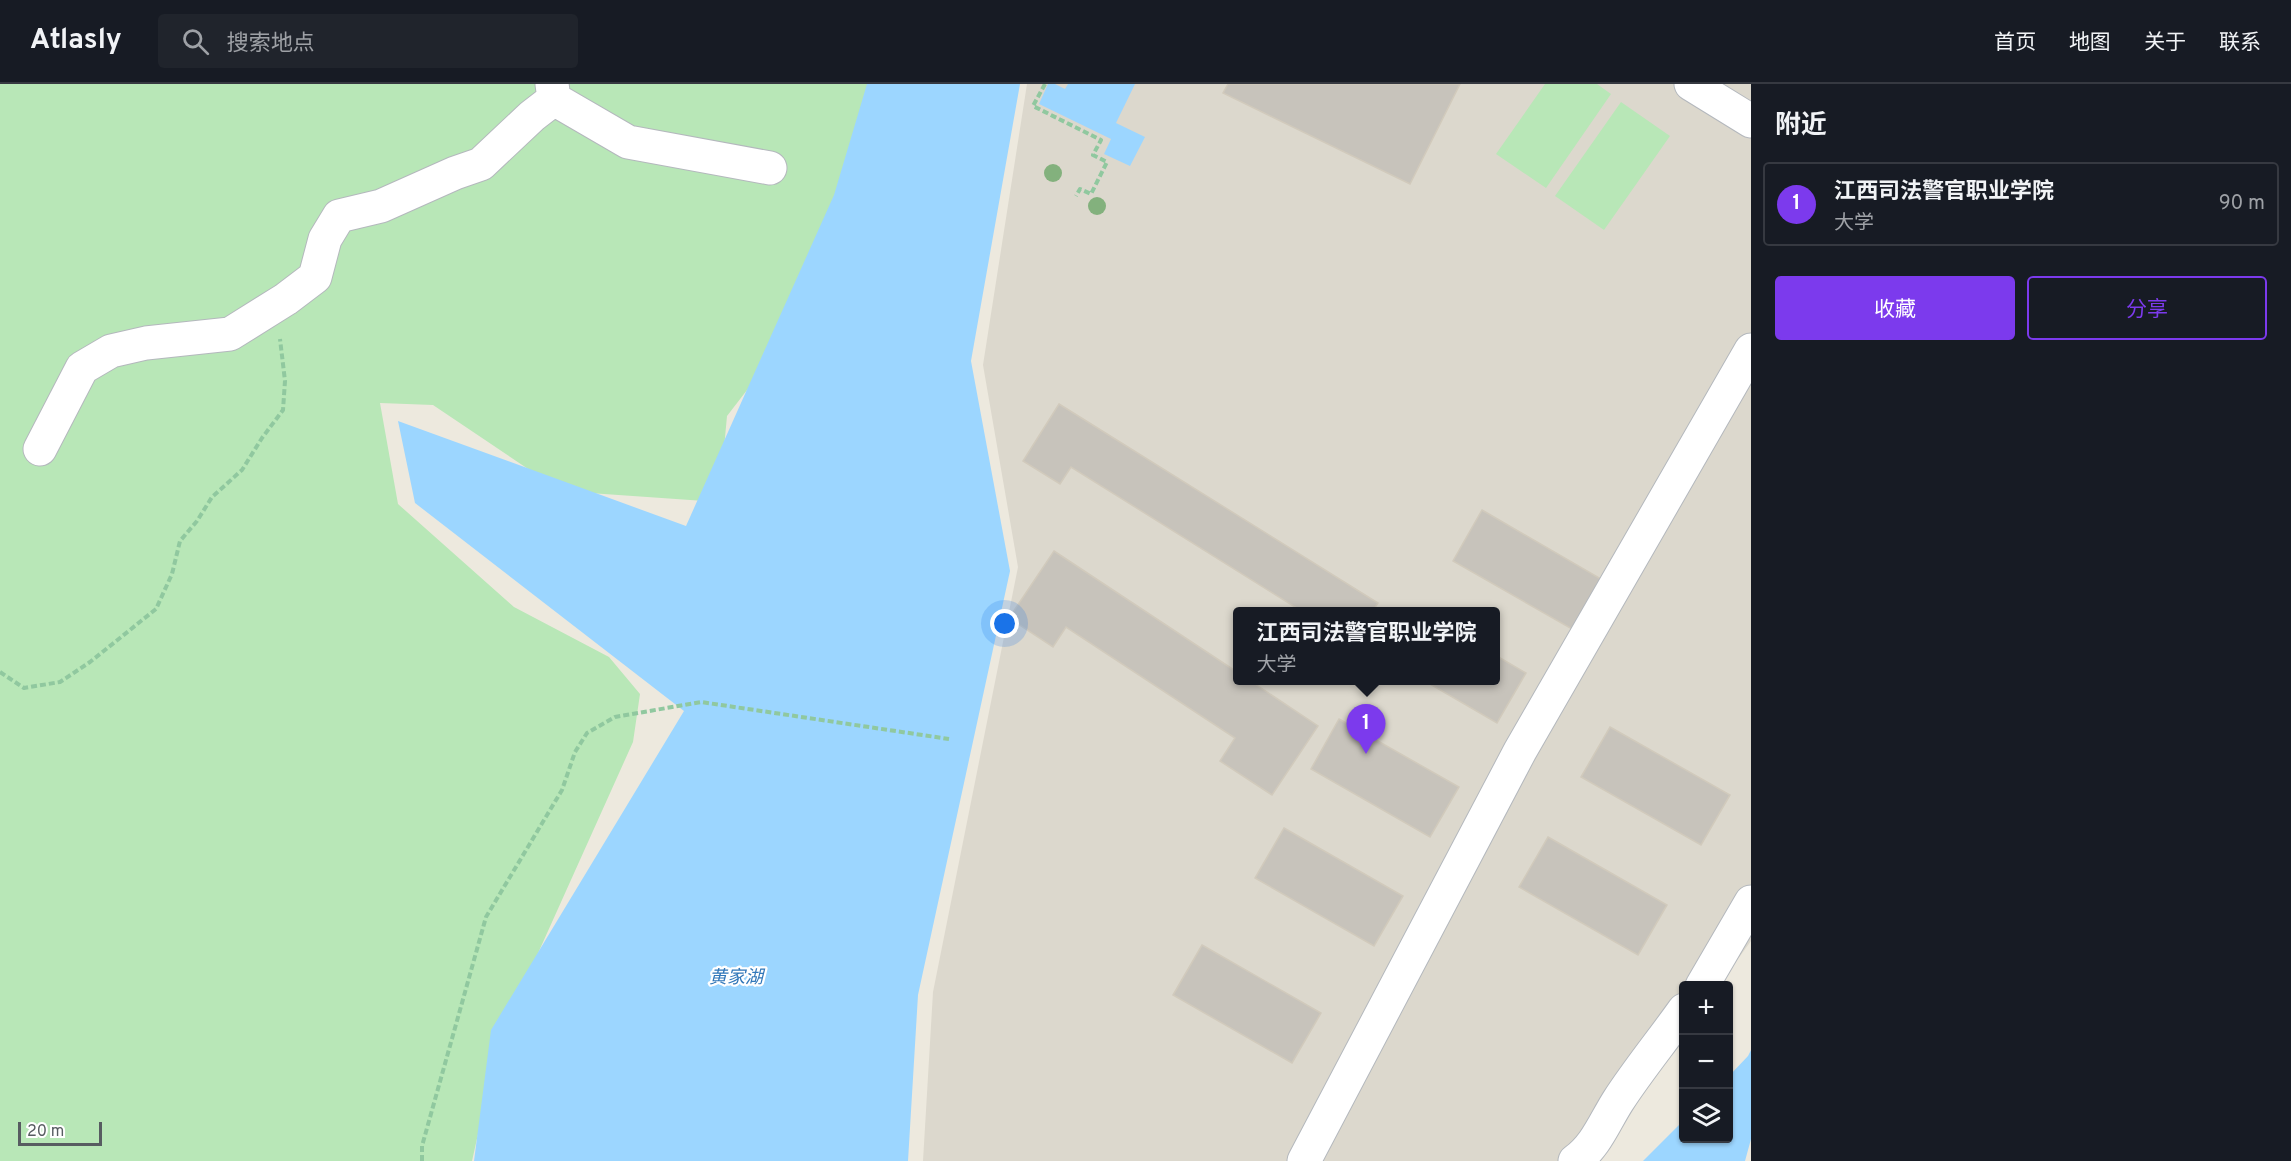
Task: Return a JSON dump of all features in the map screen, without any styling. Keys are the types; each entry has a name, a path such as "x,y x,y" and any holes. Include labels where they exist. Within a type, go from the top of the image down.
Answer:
{"lane":[{"path":"1691,84 1751,121"},
{"path":"40,448 82,368 111,351 146,343 230,334 276,306 315,277 325,239 339,216 381,206 481,164 532,116 553,92 628,142 770,168"},
{"path":"1304,1161 1520,751 1751,350"},
{"path":"1705,981 1751,903"},
{"path":"1575,1161 1587,1153 1617,1103 1679,1017"}],"path":[{"path":"1045,84 1033,106 1101,140 1094,155 1107,162 1091,194 1080,189 1076,196"},
{"path":"0,672 24,688 60,681 90,662 156,609 172,574 180,541 197,521 212,497 242,470 283,410 285,381 276,306"},
{"path":"422,1161 422,1146 486,917 562,790 575,752 587,733 615,717 701,702 949,739"}],"shaded area":[{"path":"1027,84 1751,84 1751,941 1722,981 1679,981 1679,1040 1591,1161 923,1161 933,992 1018,567 983,365"}],"green space":[{"path":"0,84 919,84 851,255 727,416 719,502 561,491 433,405 380,403 398,504 514,607 609,657 640,694 633,742 499,1040 472,1161 0,1161"},
{"path":"1545,84 1597,84 1611,94 1546,188 1496,154"},
{"path":"1621,102 1670,136 1604,230 1555,196"}],"water":[{"name":"黄家湖","path":"867,84 1020,84 971,361 1010,571 918,995 908,1161 474,1161 491,1030 684,711 415,503 398,421 686,526 834,195"},
{"path":"1048,84 1055,84 1065,89 1068,84 1135,84 1116,123 1145,137 1130,166 1104,154 1111,139 1039,104"},
{"path":"1751,1050 1751,1139 1745,1161 1643,1161 1679,1125 1679,1143 1733,1143 1733,1072"}],"building":[{"path":"1228,84 1460,84 1410,184 1223,93"},
{"path":"1059,404 1378,603 1375,607 1295,607 1071,467 1060,484 1023,461"},
{"path":"1482,510 1601,579 1572,629 1453,561"},
{"path":"1054,551 1233,669 1233,685 1256,685 1318,726 1272,795 1220,761 1235,738 1066,627 1053,647 1009,618"},
{"path":"1500,658 1526,673 1497,723 1432,685 1500,685"},
{"path":"1339,719 1459,787 1430,837 1311,769"},
{"path":"1610,727 1730,795 1701,845 1581,777"},
{"path":"1284,828 1403,896 1374,946 1255,878"},
{"path":"1548,837 1667,905 1638,955 1519,887"},
{"path":"1202,945 1321,1013 1292,1063 1173,995"}],"place":[{"name":"江西司法警官职业学院","path":"1366,754"}]}
